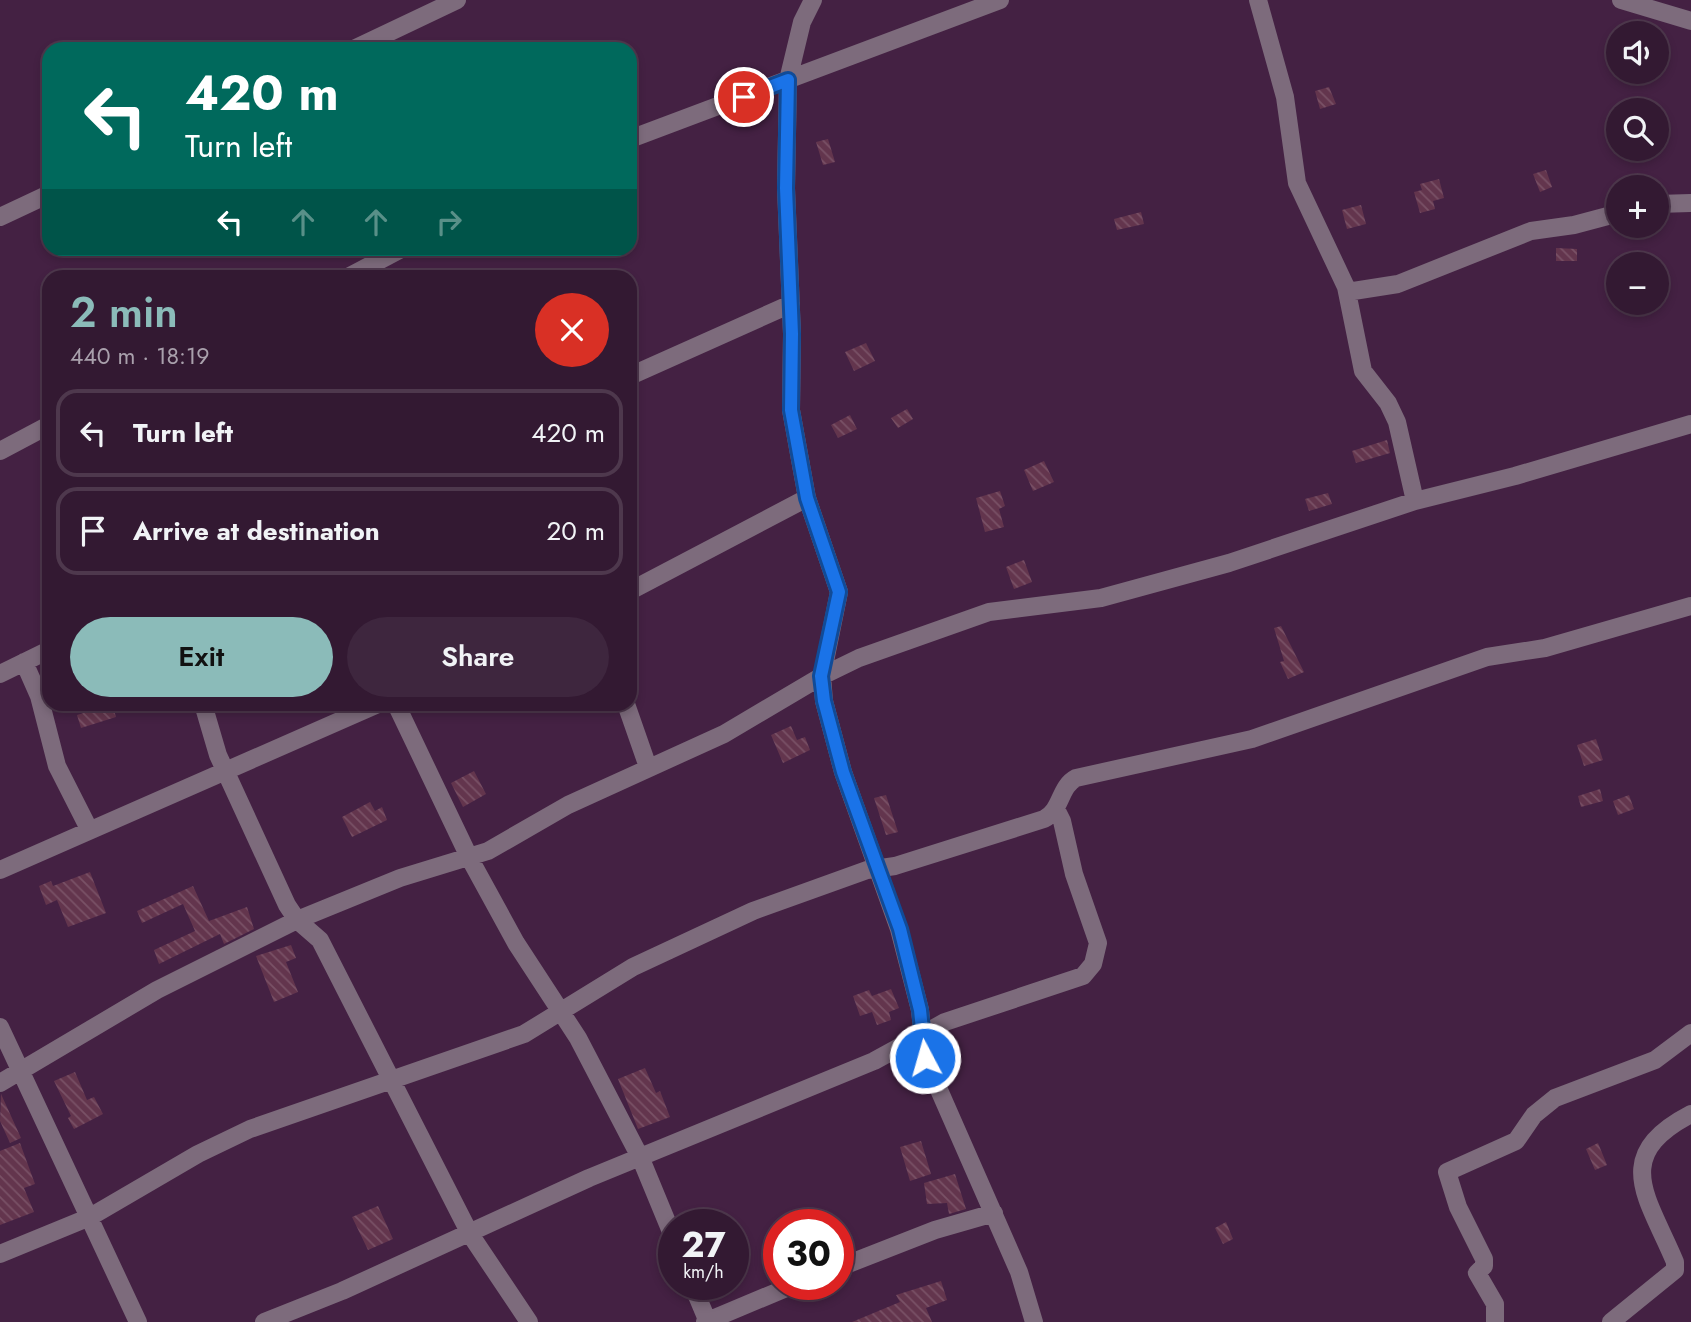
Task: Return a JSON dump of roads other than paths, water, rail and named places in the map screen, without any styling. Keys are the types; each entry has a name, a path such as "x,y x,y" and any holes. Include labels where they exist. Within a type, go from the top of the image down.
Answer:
{"street":[{"path":"369,42 457,0"},
{"path":"813,0 802,22 788,80 786,188 791,304 791,410 807,498 839,592 821,676 824,701 834,741 900,929 920,1010 923,1051 1026,1291 1034,1322"},
{"path":"637,136 1000,0"},
{"path":"1258,0 1285,97 1297,183 1348,292 1363,371 1388,402 1397,422 1415,501"},
{"path":"1621,0 1691,21"},
{"path":"0,217 42,197"},
{"path":"1669,204 1691,203"},
{"path":"1348,292 1398,284 1531,231 1574,225 1606,216"},
{"path":"361,270 388,256"},
{"path":"637,373 791,304"},
{"path":"0,1083 157,990 297,920 408,875 470,859 568,805 724,734 821,676 859,658 989,612 1101,598 1229,563 1415,501 1515,476 1691,424"},
{"path":"0,451 42,429"},
{"path":"637,587 807,498"},
{"path":"0,1254 90,1217 198,1154 250,1129 524,1034 633,967 710,929 796,894 867,870 879,870 1037,822 1052,814 1066,786 1076,778 1252,739 1487,657 1545,648 1691,606"},
{"path":"0,674 42,653"},
{"path":"24,662 42,707"},
{"path":"43,711 60,774 89,829"},
{"path":"205,711 210,736 224,769 256,841 297,920 317,936 327,952 389,1080 470,1234 529,1322"},
{"path":"0,870 224,769 361,711"},
{"path":"399,711 470,859 516,943 561,1011 641,1159 662,1209"},
{"path":"628,711 648,768"},
{"path":"264,1322 470,1234 576,1183 641,1159 874,1061 922,1037 944,1022 1036,990 1078,979 1093,964 1098,943 1074,874 1056,809"},
{"path":"0,1027 138,1322"},
{"path":"1495,1322 1491,1294 1477,1273 1484,1266 1485,1259 1458,1208 1447,1172 1516,1141 1534,1115 1555,1098 1655,1060 1691,1033"},
{"path":"1611,1322 1675,1270 1675,1262 1642,1181 1642,1158 1657,1134 1691,1114"},
{"path":"854,1262 935,1230 994,1213"},
{"path":"698,1300 707,1322 763,1298"}]}
